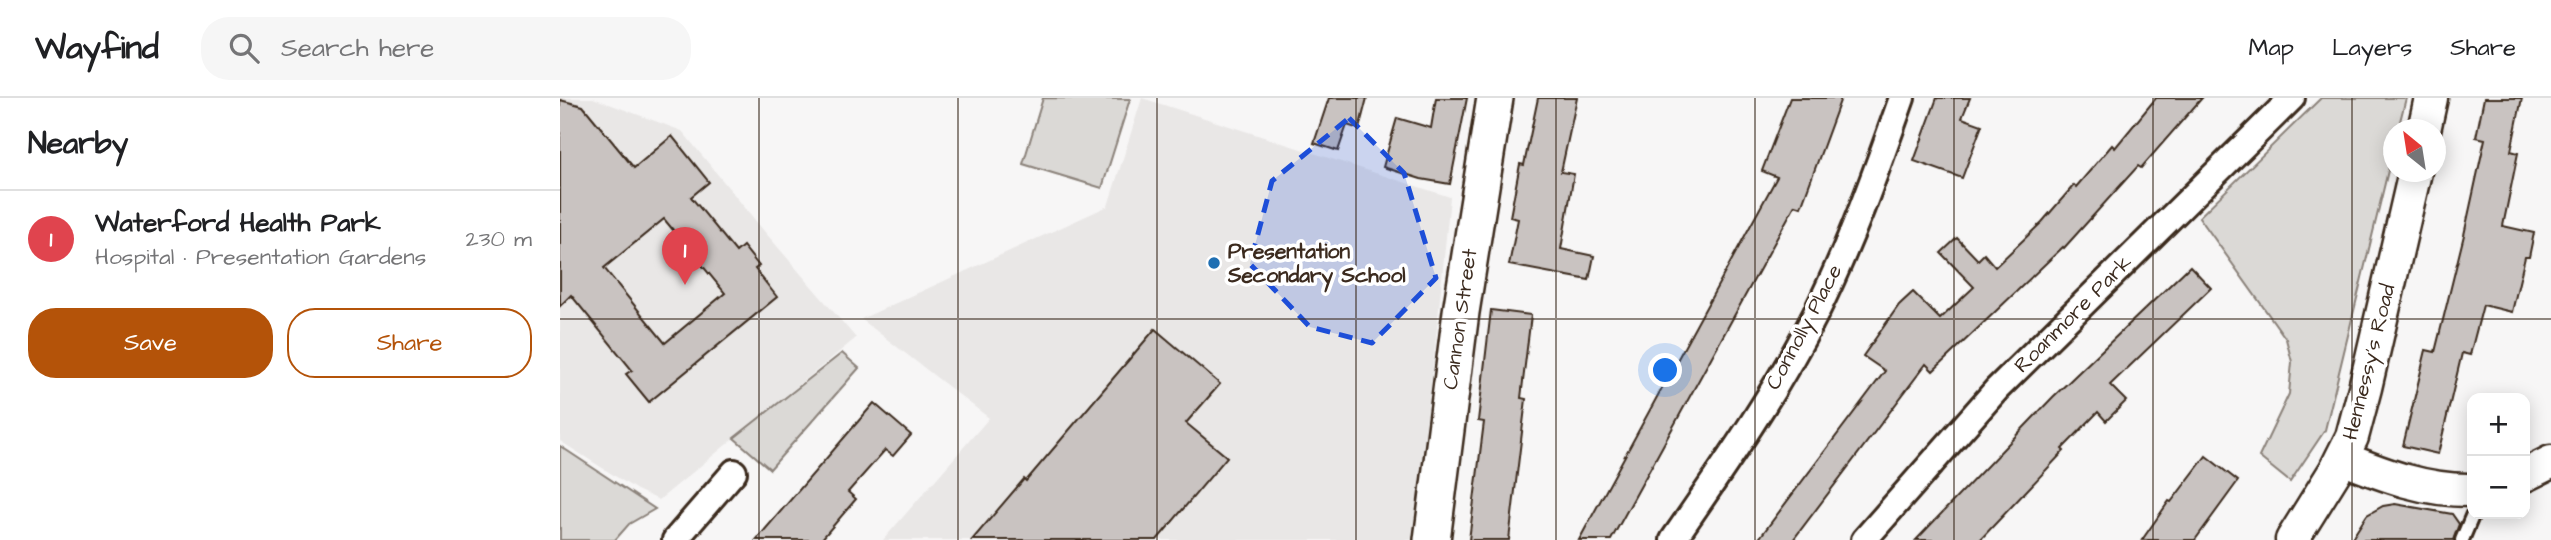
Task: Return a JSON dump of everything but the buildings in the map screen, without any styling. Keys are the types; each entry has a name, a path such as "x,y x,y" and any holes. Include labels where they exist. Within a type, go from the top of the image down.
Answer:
{"main road":[{"name":"Cannon Street","path":"1432,540 1461,312 1495,98"}],"street":[{"name":"Connolly Place","path":"1673,540 1774,386 1814,318 1854,229 1902,98"},
{"name":"Roanmore Park","path":"1864,540 1997,389 2292,98"},
{"path":"2426,119 2431,98"},
{"name":"Hennessy's Road","path":"2292,540 2342,458 2359,414 2413,182"},
{"path":"2342,458 2418,484 2467,489"},
{"path":"2530,472 2551,462"},
{"path":"675,540 734,471"}],"lane":[{"path":"2462,540 2471,519"}],"highlighted area":[{"path":"1349,118 1404,173 1436,278 1372,343 1310,327 1250,264 1272,181"}],"shaded area":[{"path":"560,98 593,98 682,131 856,338 659,500 637,490 560,441"},
{"path":"1043,98 1130,99 1102,188 1023,164"},
{"name":"Presentation Secondary School","path":"1142,98 1450,197 1416,540 883,540 989,418 861,319 1108,206"},
{"path":"2321,98 2406,98 2401,119 2383,119 2383,182 2385,182 2325,430 2290,482 2259,457 2289,394 2292,362 2286,339 2199,217"},
{"path":"842,353 859,368 770,469 734,438"},
{"path":"560,446 655,509 629,524 615,540 560,540"}],"place":[{"name":"Presentation Secondary School","path":"1214,263"},
{"name":"Waterford Health Park","path":"685,285"}]}
